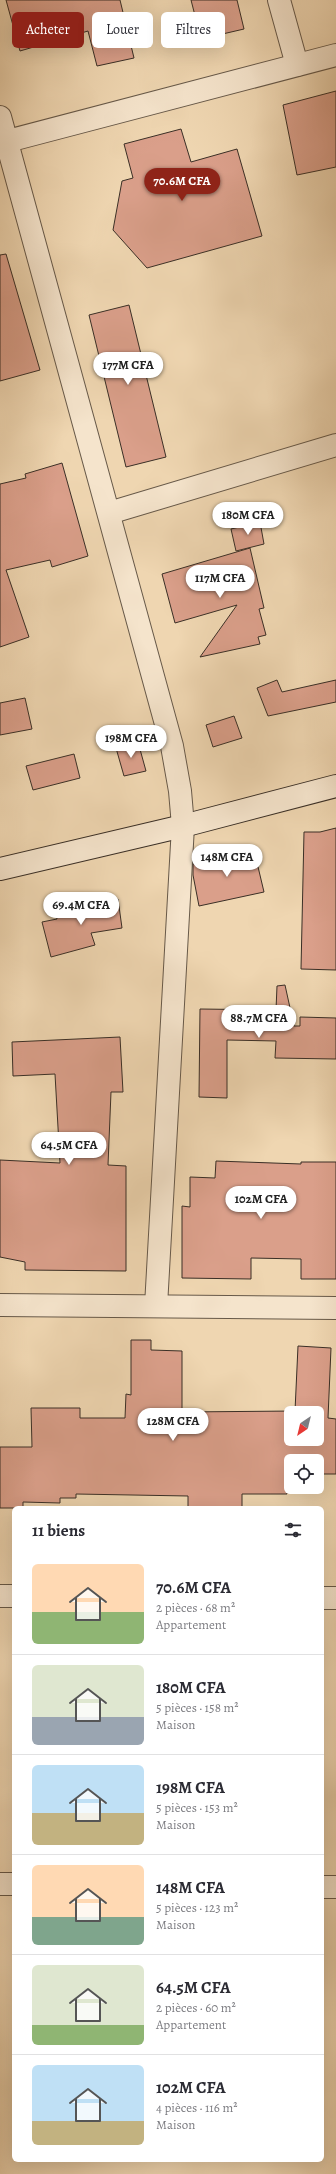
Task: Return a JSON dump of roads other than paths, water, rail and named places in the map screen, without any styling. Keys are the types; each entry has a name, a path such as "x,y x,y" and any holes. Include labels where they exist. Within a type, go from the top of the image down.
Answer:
{"street":[{"path":"280,0 297,65"},
{"path":"3,142 336,55"},
{"path":"0,117 3,142 109,513 172,746 180,791 183,826 156,1306"},
{"path":"109,513 336,445"},
{"path":"0,869 183,826 336,786"},
{"path":"0,1305 336,1308"},
{"path":"0,1596 12,1596"},
{"path":"324,1598 336,1598"},
{"path":"0,1884 12,1884"},
{"path":"324,1887 336,1887"}]}
